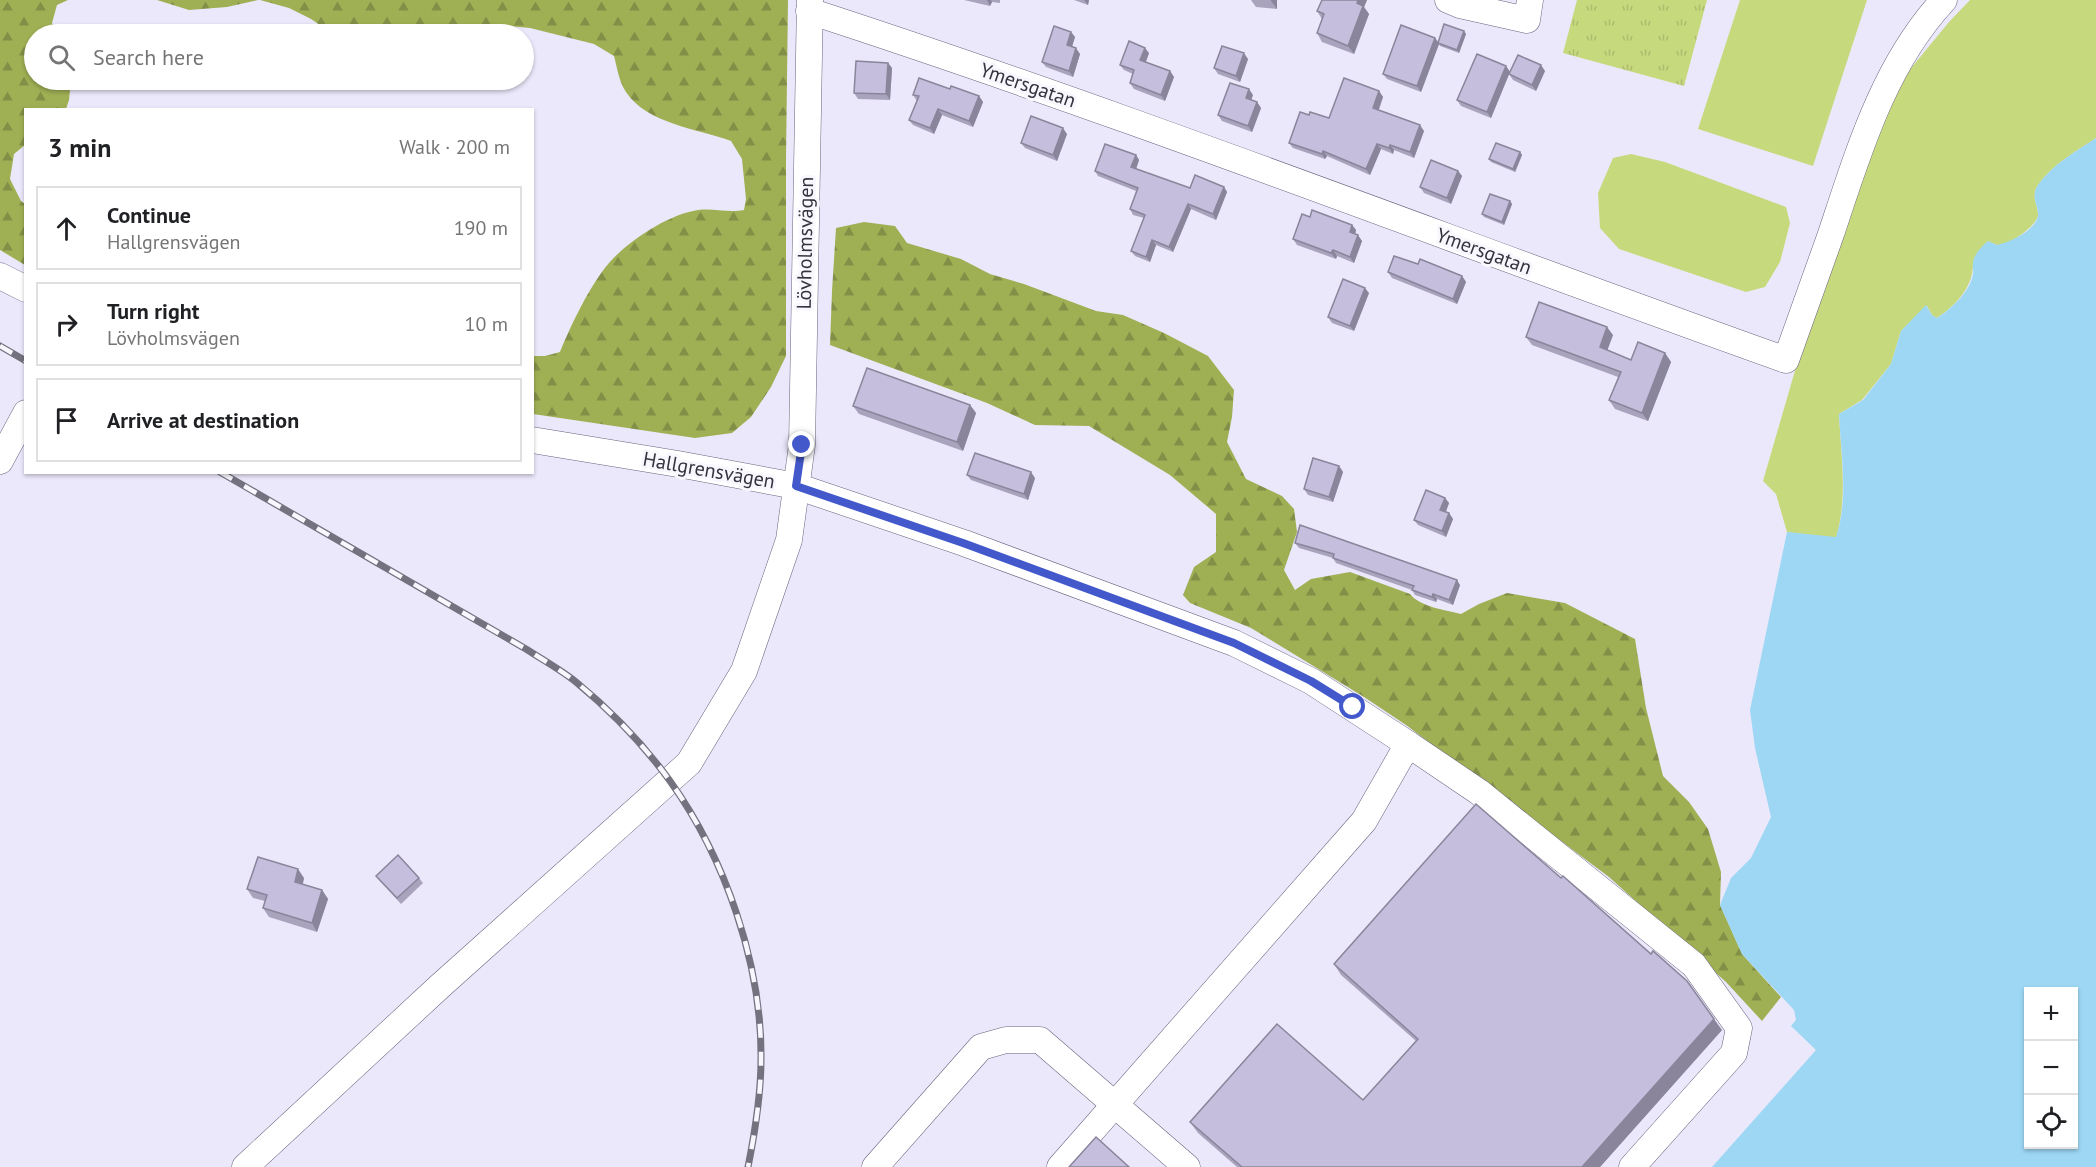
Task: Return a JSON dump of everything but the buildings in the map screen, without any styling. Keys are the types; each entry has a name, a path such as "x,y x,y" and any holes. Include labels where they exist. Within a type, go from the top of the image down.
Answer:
{"street":[{"path":"1448,0 1460,5 1527,20 1530,0"},
{"name":"Ymersgatan","path":"809,5 911,44 1216,152 1786,360 1865,131 1897,68 1932,13 1944,0"},
{"name":"Lövholmsvägen","path":"245,1167 439,987 689,763 744,671 789,540 802,445 809,5"},
{"path":"0,276 24,288"},
{"path":"0,461 24,417"},
{"name":"Hallgrensvägen","path":"534,440 796,486 963,543 1234,643 1311,681 1408,744 1479,792 1694,965 1739,1028 1734,1053 1632,1167"},
{"path":"1060,1167 1364,821 1408,744"},
{"path":"875,1167 981,1047 1006,1040 1040,1040 1187,1167"}],"green space":[{"path":"0,0 68,0 57,5 52,24 24,24 24,90 70,90 69,100 66,108 24,108 24,146 14,154 10,179 24,203 24,264 0,250"},
{"path":"157,0 258,0 227,7 189,10"},
{"path":"260,0 788,0 786,356 771,387 751,417 732,433 695,438 534,414 534,356 560,352 588,294 602,272 617,255 650,230 675,217 698,210 744,210 746,199 742,159 731,141 674,124 647,111 635,103 626,92 614,56 594,44 534,29 534,24 318,24 289,8"},
{"path":"1577,0 1707,0 1684,86 1563,53"},
{"path":"1740,0 1867,0 1813,166 1698,129"},
{"path":"1970,0 2096,0 2096,138 2057,165 2038,185 2035,197 2038,216 2032,225 2021,235 2008,242 1997,245 1988,241 1973,262 1973,271 1967,287 1957,301 1937,318 1932,315 1927,306 1901,331 1891,364 1862,400 1839,414 1843,492 1836,538 1787,532 1776,494 1763,481 1827,260 1866,154 1907,73"},
{"path":"1631,154 1665,162 1786,207 1790,223 1780,262 1765,287 1746,292 1619,249 1600,228 1598,193 1613,158"},
{"path":"864,222 895,226 907,243 961,259 990,274 1096,311 1123,315 1208,356 1234,390 1227,442 1246,479 1282,496 1294,509 1297,532 1284,570 1295,590 1311,579 1350,572 1410,594 1427,605 1461,614 1507,593 1565,603 1635,639 1646,708 1663,776 1689,802 1708,829 1721,872 1720,905 1742,954 1781,997 1762,1021 1726,982 1609,877 1406,725 1251,628 1190,603 1183,595 1194,567 1216,552 1216,514 1170,475 1089,426 1035,425 987,403 830,345 836,228"}],"water":[{"path":"2096,138 2096,1167 1712,1167 1816,1050 1791,1026 1796,1020 1794,1010 1742,954 1720,905 1731,878 1751,858 1771,817 1755,748 1750,710 1787,532 1836,537 1843,492 1839,414 1863,400 1891,364 1901,331 1926,305 1932,315 1937,318 1959,299 1971,281 1974,257 1988,241 1997,245 2021,235 2032,226 2038,216 2035,194 2038,185 2072,153"}],"railway":[{"path":"0,346 24,360"},
{"path":"223,474 564,673 614,716 638,741 670,781 690,811 723,878 737,913 755,986 760,1023 760,1086 748,1167"}],"route":[{"path":"802,445 796,486 963,543 1234,643 1311,681 1353,707"}]}
